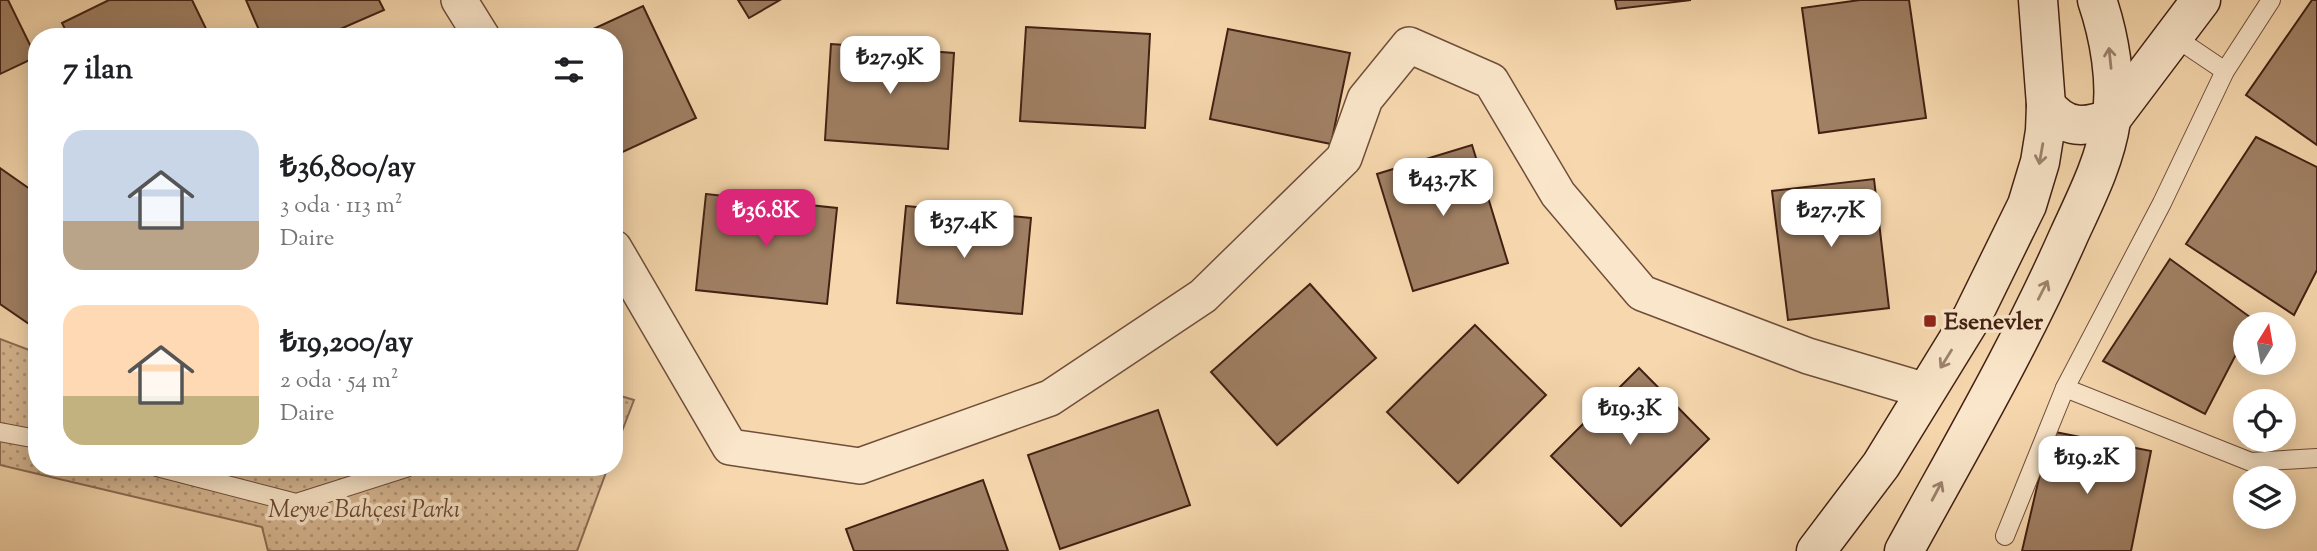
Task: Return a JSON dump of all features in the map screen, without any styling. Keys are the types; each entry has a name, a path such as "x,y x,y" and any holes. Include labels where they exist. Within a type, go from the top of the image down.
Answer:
{"main road":[{"path":"1904,551 2058,261 2104,152 2112,118 2112,61 2106,26 2097,0"},
{"path":"2046,105 2055,117 2073,124 2091,126 2112,118 2201,0"},
{"path":"1816,551 1881,465 1927,391 1972,317 2027,205 2040,162 2046,105 2044,4"}],"street":[{"path":"459,0 476,28"},
{"path":"623,263 730,447 860,466 1050,398 1203,296 1344,158 1365,99 1409,45 1490,81 1558,194 1642,292 1808,356 1927,391"}],"lane":[{"path":"2005,536 2065,388 2161,204 2225,71 2271,0"},
{"path":"2173,36 2225,71"},
{"path":"2065,388 2251,462 2317,458"},
{"path":"0,432 28,437"},
{"path":"192,476 296,503 381,476"}],"green space":[{"name":"Meyve Bahçesi Parkı","path":"0,339 28,350 28,472 0,465"},
{"path":"623,397 634,400 623,429"},
{"name":"Meyve Bahçesi Parkı","path":"46,476 605,476 577,551 268,551 262,527"}],"building":[{"path":"0,0 8,0 28,41 28,61 0,74"},
{"path":"109,0 192,0 206,28 64,28 62,23"},
{"path":"246,0 379,0 384,10 343,28 258,28"},
{"path":"738,0 780,0 749,18"},
{"path":"1615,0 1691,0 1617,9"},
{"path":"1860,0 1909,0 1926,118 1819,133 1802,8"},
{"path":"2312,0 2317,0 2317,145 2246,95"},
{"path":"643,6 696,118 623,152 623,28 595,28"},
{"path":"1026,27 1150,34 1145,128 1020,121"},
{"path":"1228,29 1350,53 1331,144 1210,119"},
{"path":"831,44 954,53 948,149 825,140"},
{"path":"2256,137 2317,167 2317,270 2296,312 2289,312 2186,244"},
{"path":"1472,145 1508,263 1413,291 1377,174"},
{"path":"0,168 28,188 28,323 0,304"},
{"path":"1874,179 1889,308 1788,320 1772,191"},
{"path":"706,194 837,208 827,304 696,290"},
{"path":"906,206 1031,218 1022,314 897,303"},
{"path":"2170,259 2243,312 2233,312 2233,360 2205,414 2103,361"},
{"path":"1310,284 1376,358 1277,445 1211,372"},
{"path":"1475,325 1546,395 1458,483 1387,412"},
{"path":"1639,368 1709,439 1621,526 1551,456"},
{"path":"1158,410 1190,505 1060,549 1028,455"},
{"path":"2050,431 2151,451 2131,551 2022,551"},
{"path":"983,480 1008,551 854,551 846,529"}],"place":[{"name":"Esenevler","path":"1930,321"}]}
